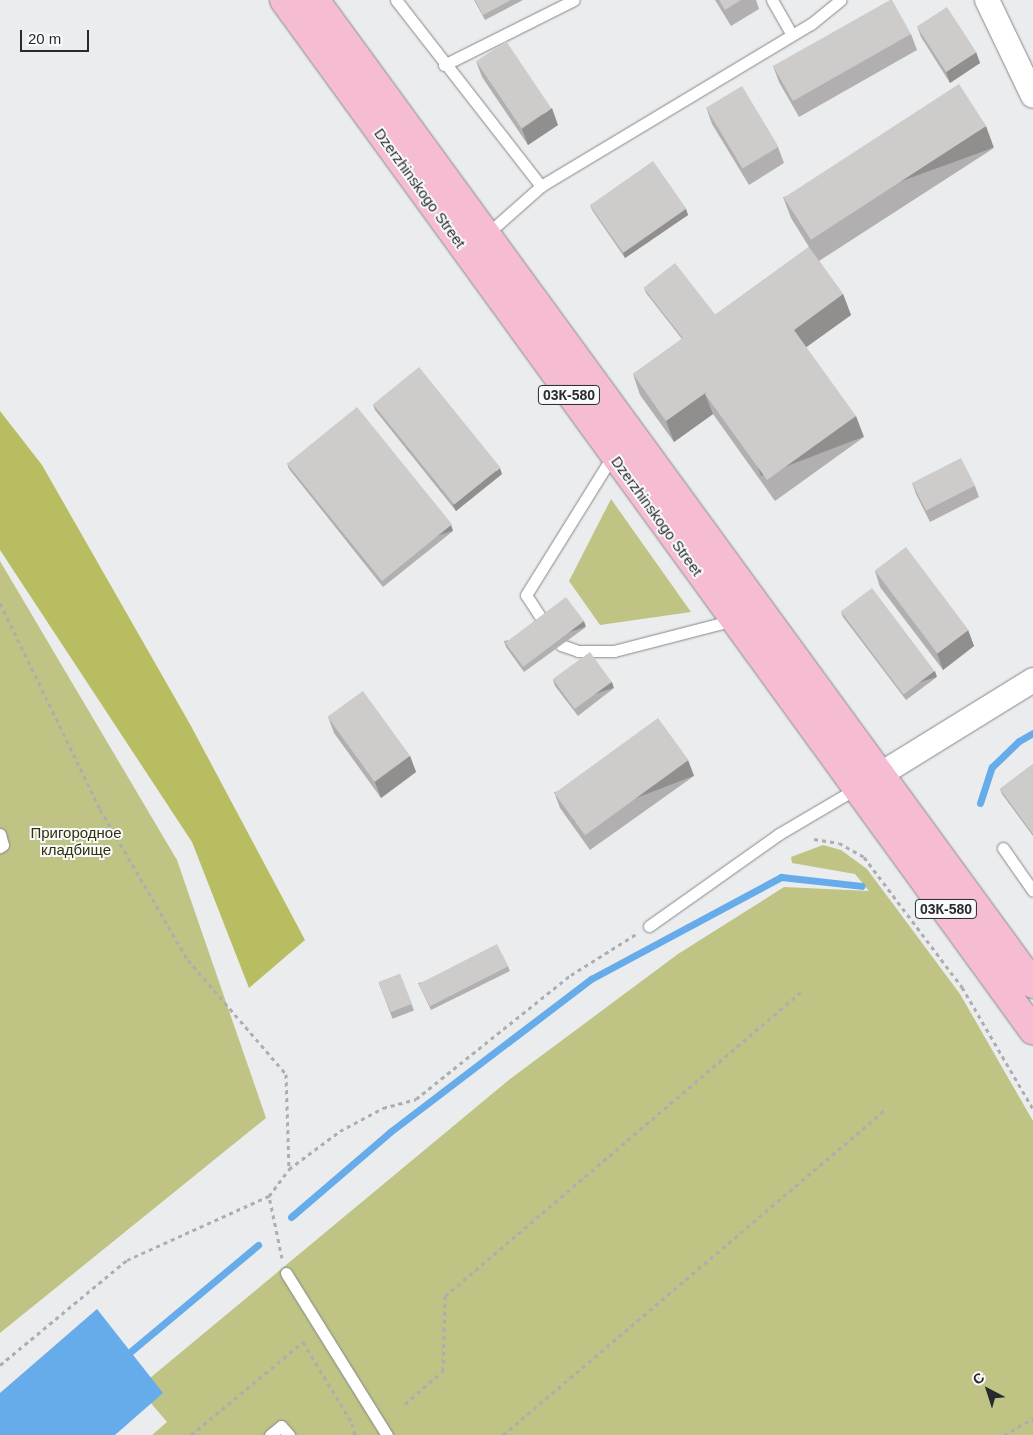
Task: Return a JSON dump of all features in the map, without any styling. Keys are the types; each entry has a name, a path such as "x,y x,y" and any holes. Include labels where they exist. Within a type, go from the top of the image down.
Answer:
{"main road":[{"name":"Dzerzhinskogo Street","path":"284,0 734,620 870,780 1033,984"},
{"name":"Dzerzhinskogo Street","path":"315,0 487,234 870,780 1033,1030"}],"street":[{"path":"987,0 1033,96"},
{"path":"870,780 1033,680"}],"lane":[{"path":"396,0 444,65 541,186"},
{"path":"444,65 574,0"},
{"path":"772,0 792,35"},
{"path":"487,234 541,186 792,35 841,0"},
{"path":"543,621 526,595 613,455"},
{"path":"561,645 578,651 614,651 734,620"},
{"path":"649,926 779,834 870,780"},
{"path":"0,834 3,845 0,847"},
{"path":"1003,848 1033,892"},
{"path":"286,1273 388,1435"},
{"path":"270,1435 281,1426 289,1435"}],"path":[{"path":"0,602 100,809 188,960 286,1074 289,1169"},
{"path":"814,840 828,839 852,848 864,857 962,987 1033,1109"},
{"path":"0,1365 127,1260 269,1196 289,1169 340,1131 382,1108 416,1098 570,974 649,926"},
{"path":"405,1404 443,1372 445,1296 801,992"},
{"path":"503,1435 886,1109"},
{"path":"269,1196 286,1273"},
{"path":"191,1435 303,1342 352,1423 355,1435"},
{"path":"1004,1435 1033,1418"}],"green space":[{"path":"0,411 42,465 191,726 305,940 249,988 192,842 0,550"},
{"path":"611,499 691,612 600,625 569,581"},
{"name":"Пригородное кладбище","path":"0,561 177,860 266,1118 0,1333"},
{"path":"823,845 841,850 867,869 960,994 1033,1121 1033,1435 152,1435 167,1422 138,1388 510,1079 678,954 784,887 869,891 855,874 792,863 791,857"}],"water":[{"path":"97,1309 163,1393 115,1435 0,1435 0,1393"}],"building":[{"path":"475,0 511,0 483,15"},
{"path":"719,0 741,0 725,10"},
{"path":"892,0 911,34 793,101 773,66"},
{"path":"947,7 976,52 946,72 917,27"},
{"path":"506,41 551,108 521,128 476,61"},
{"path":"959,84 986,126 811,240 784,198"},
{"path":"742,86 779,147 743,168 706,108"},
{"path":"653,161 686,209 623,253 590,205"},
{"path":"809,247 843,294 794,330 856,416 767,480 705,394 708,391 666,421 633,374"},
{"path":"675,263 716,315 684,340 643,288"},
{"path":"419,367 500,467 454,504 373,404"},
{"path":"357,407 452,524 382,581 287,464"},
{"path":"961,458 975,486 926,511 912,483"},
{"path":"906,547 969,630 937,654 875,570"},
{"path":"872,588 935,671 903,695 841,611"},
{"path":"566,597 584,621 523,667 505,643"},
{"path":"590,652 612,682 575,709 553,679"},
{"path":"363,691 410,756 374,782 327,717"},
{"path":"658,718 689,760 585,835 554,793"},
{"path":"1033,764 1033,834 1000,789"},
{"path":"497,944 508,966 430,1006 419,984"},
{"path":"400,974 412,1004 391,1012 379,983"}],"waterway":[{"path":"980,803 992,767 1019,741 1033,733"},
{"path":"291,1217 390,1132 591,979 781,877 862,886"},
{"path":"130,1352 258,1245"}]}
